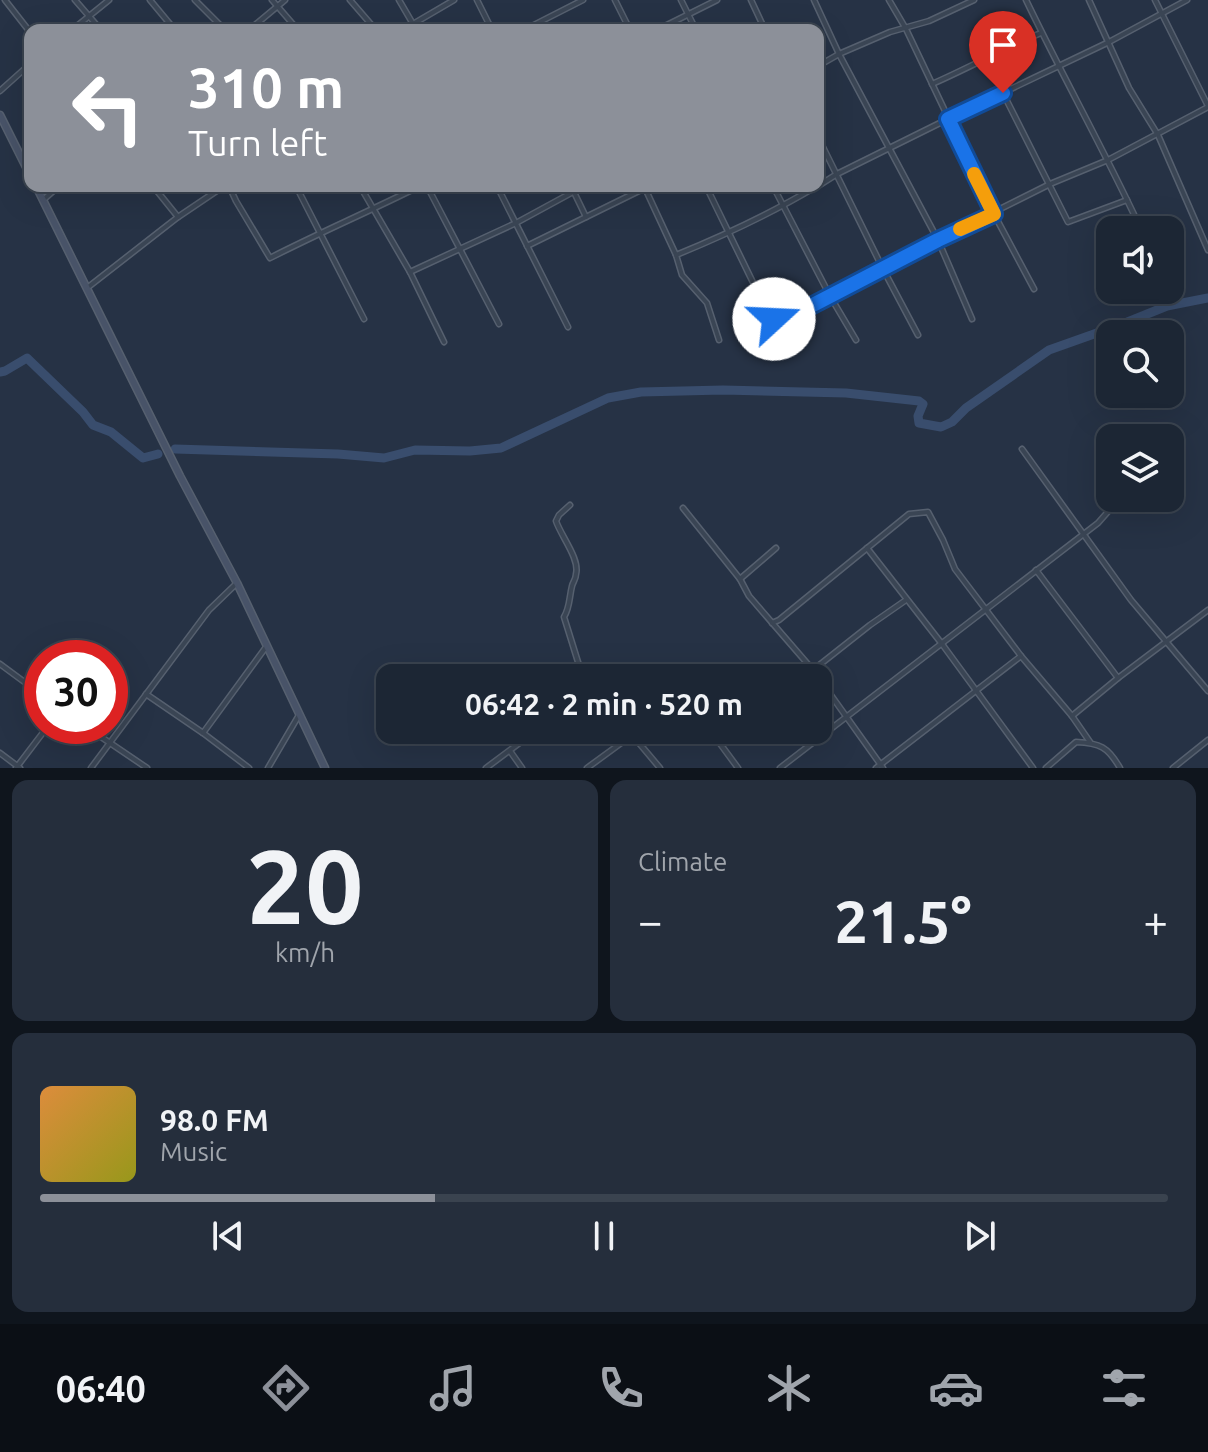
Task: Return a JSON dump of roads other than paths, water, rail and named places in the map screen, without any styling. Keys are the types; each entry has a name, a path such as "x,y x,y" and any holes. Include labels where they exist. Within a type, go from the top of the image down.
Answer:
{"main road":[{"path":"0,115 24,163"},
{"path":"39,192 180,476 237,583 325,768"}],"street":[{"path":"5,0 24,24"},
{"path":"75,0 96,24"},
{"path":"80,24 109,0"},
{"path":"150,0 170,24"},
{"path":"195,0 219,24"},
{"path":"272,0 293,24"},
{"path":"255,24 285,0"},
{"path":"350,0 371,24"},
{"path":"399,0 413,24 454,0"},
{"path":"477,0 489,24"},
{"path":"536,24 583,0"},
{"path":"615,0 627,24"},
{"path":"681,0 693,24"},
{"path":"669,24 717,0"},
{"path":"751,0 762,24"},
{"path":"814,0 839,54 938,240 972,319"},
{"path":"889,0 1034,289"},
{"path":"824,63 890,32 929,21 974,0"},
{"path":"1026,0 1135,216"},
{"path":"1089,0 1129,88 1158,135 1208,250"},
{"path":"709,192 763,303 774,319 809,307 1050,184 1158,135 1208,107 1155,0"},
{"path":"824,182 1109,42 1187,0"},
{"path":"932,84 1041,33"},
{"path":"0,91 24,69"},
{"path":"1003,93 1068,222 1127,200"},
{"path":"824,149 918,335"},
{"path":"43,200 52,192"},
{"path":"158,192 178,217"},
{"path":"87,288 178,217 217,192"},
{"path":"230,192 270,258 408,192"},
{"path":"299,192 364,319"},
{"path":"363,192 410,272 444,342"},
{"path":"430,192 499,324"},
{"path":"500,192 568,327"},
{"path":"410,272 516,223 567,192"},
{"path":"574,192 586,217"},
{"path":"527,246 634,192"},
{"path":"646,192 682,275 707,303 719,340"},
{"path":"776,192 856,340"},
{"path":"676,255 729,233 808,192"},
{"path":"1022,449 1131,600 1208,691"},
{"path":"570,505 556,521 577,562 571,601 564,617 579,664"},
{"path":"683,508 740,579 749,596 808,664"},
{"path":"772,623 909,514 928,512 955,569 1090,742"},
{"path":"780,768 1084,534 1108,512"},
{"path":"740,579 776,548"},
{"path":"867,548 1033,768"},
{"path":"1036,570 1118,678"},
{"path":"128,717 209,610 237,583"},
{"path":"816,664 906,600"},
{"path":"1072,716 1208,610"},
{"path":"203,733 266,647"},
{"path":"832,697 880,767 1021,656"},
{"path":"0,664 24,682"},
{"path":"146,694 249,768"},
{"path":"268,768 299,715"},
{"path":"1173,768 1208,740"},
{"path":"1046,768 1076,742 1098,744 1111,753 1120,768"},
{"path":"0,753 18,767 35,744"},
{"path":"91,768 107,744"},
{"path":"111,744 147,768"},
{"path":"486,768 519,744"},
{"path":"587,768 620,744"},
{"path":"640,744 660,768"},
{"path":"720,744 738,768"},
{"path":"510,751 522,768"},
{"path":"1113,768 1115,760"}],"waterway":[{"path":"175,449 384,458 415,450 501,448 608,398 641,392 846,393 919,401 923,404 918,416 919,423 941,427 1049,350 1167,306 1208,298"},
{"path":"0,372 27,358 93,425 111,432 143,458 158,454"}]}
